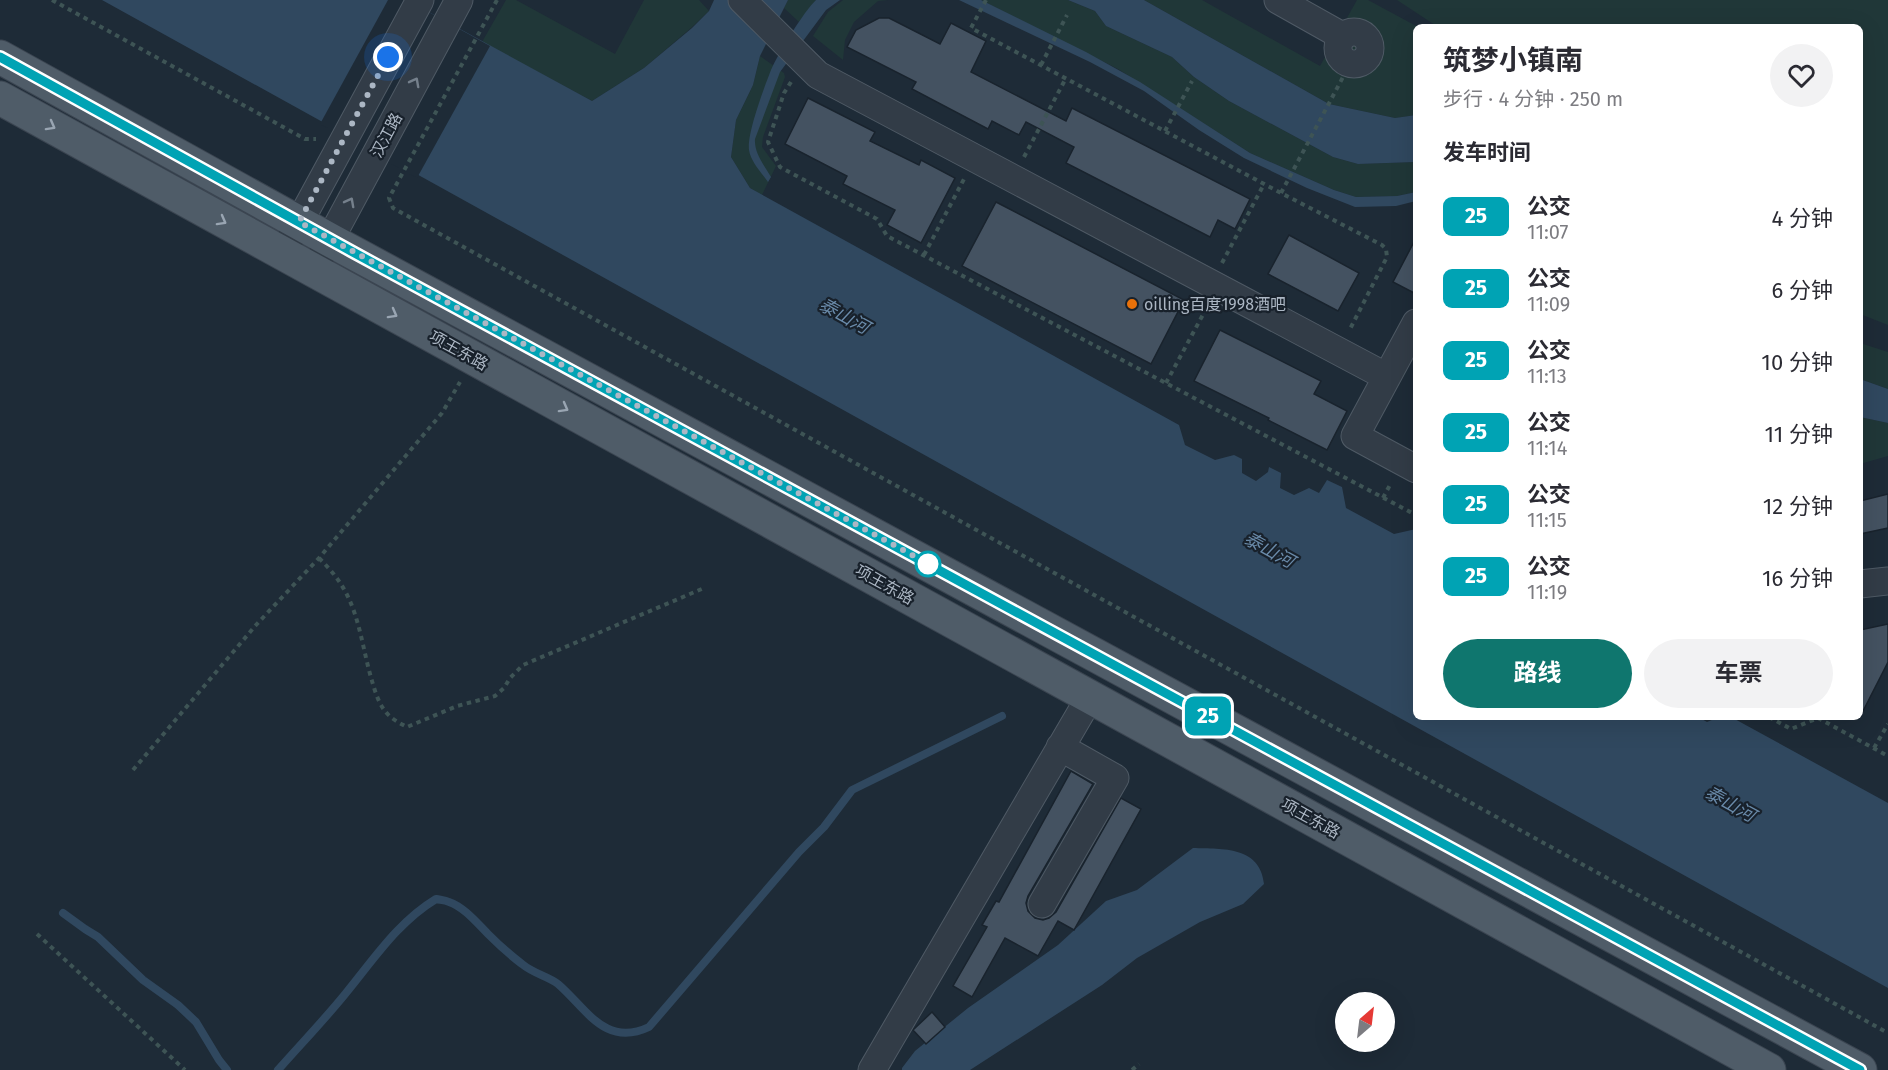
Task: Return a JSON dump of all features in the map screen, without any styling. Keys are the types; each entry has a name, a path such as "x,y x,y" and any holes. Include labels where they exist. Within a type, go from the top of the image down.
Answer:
{"main road":[{"path":"0,57 330,240 1860,1070"},
{"name":"项王东路","path":"0,98 1769,1070"}],"street":[{"path":"282,254 299,222 330,142 420,0"},
{"path":"742,0 806,76 975,158 1386,377"},
{"path":"1278,0 1342,36 1338,52 1350,64"},
{"name":"汉江路","path":"313,270 458,2"},
{"path":"1413,328 1355,436 1413,467"},
{"path":"1863,584 1888,581"},
{"path":"872,1070 1090,697"},
{"path":"1042,904 1115,778 1060,747"}],"path":[{"path":"52,0 305,139 330,142"},
{"path":"497,0 389,198 393,208 1888,1034"},
{"path":"986,0 971,28 1281,193 1382,244 1386,249 1387,257 1338,351"},
{"path":"1041,65 1067,15"},
{"path":"1281,193 1350,64"},
{"path":"806,76 784,93 768,142 780,167 877,219 887,236 1413,513"},
{"path":"1013,178 1066,78"},
{"path":"1165,131 1192,81"},
{"path":"924,255 975,158"},
{"path":"1166,383 1264,184"},
{"path":"133,770 256,625 320,558 442,413 474,358"},
{"path":"320,558 333,572 346,592 360,631 367,667 385,712 407,727 457,706 495,696 523,665 704,588"},
{"path":"1774,720 1791,729 1813,720"},
{"path":"1822,720 1888,756"},
{"path":"1874,748 1888,724"},
{"path":"37,934 185,1070"},
{"path":"1131,1070 1139,1065"}],"green space":[{"path":"506,0 516,0 615,54 644,0 699,0 709,11 644,68 592,101 482,42"},
{"path":"788,0 816,0 799,22 784,8"},
{"path":"843,0 888,0 878,1 854,22 845,40 843,60 813,36 828,12"},
{"path":"981,0 1068,0 1095,11 1106,26 1172,57 1194,77 1229,101 1333,157 1358,164 1413,162 1413,193 1397,196 1356,197 1334,190 1250,153 1118,69"},
{"path":"1144,0 1202,0 1320,66 1357,0 1368,0 1413,24 1413,115 1395,118 1329,104"},
{"path":"1397,0 1888,0 1888,325 1863,315 1863,24 1433,24"},
{"path":"760,56 784,73 785,77 763,137 762,147 776,166 762,195 750,188 731,157 736,120 753,85"},
{"path":"1863,344 1888,352 1888,389 1863,380"},
{"path":"1863,418 1888,423 1888,456 1863,463"}],"water":[{"name":"泰山河","path":"102,0 407,0 592,101 644,68 692,28 709,11 714,0 788,0 760,56 753,85 736,120 731,157 750,188 1179,425 1185,445 1215,460 1234,455 1242,459 1242,473 1256,481 1268,472 1269,467 1281,473 1280,488 1294,495 1309,488 1319,493 1327,480 1342,487 1346,508 1394,534 1413,530 1413,720 1703,720 1707,722 1736,720 1888,803 1888,988"},
{"path":"816,0 840,0 826,10 780,72 755,139 758,154 771,177 768,182 754,163 749,150 753,122 774,63 798,23"},
{"path":"959,0 981,0 1086,52 1140,82 1250,153 1334,190 1356,197 1397,196 1413,193 1413,202 1396,206 1355,207 1307,188 1244,158 1144,91 1090,62"},
{"path":"1068,0 1144,0 1329,104 1395,118 1413,115 1413,162 1358,164 1333,157 1229,101 1194,77 1172,57 1106,26 1095,11"},
{"path":"1863,380 1888,389 1888,423 1863,418"},
{"path":"1193,848 1228,850 1248,856 1261,872 1264,884 1243,904 1200,922 1137,958 1102,985 970,1070 902,1070 915,1051 968,1008 1058,945 1106,901 1137,890"}],"pier":[{"path":"388,0 407,0 490,46 417,178 320,124"}],"building":[{"path":"879,18 889,18 940,44 951,23 986,41 971,72 1066,121 1072,108 1250,199 1235,229 1218,220 1210,237 1066,163 1074,147 1026,122 1019,135 992,121 988,129 912,89 916,82 847,47 856,30"},
{"path":"808,98 875,132 870,141 919,165 921,160 955,178 921,243 887,225 895,210 843,184 847,176 785,144"},
{"path":"996,202 1184,300 1151,364 962,266"},
{"path":"1289,235 1359,273 1338,311 1268,274"},
{"path":"1413,244 1413,292 1393,282"},
{"path":"1220,330 1321,381 1314,394 1347,411 1327,450 1194,381"},
{"path":"1888,494 1888,528 1863,533 1863,500"},
{"path":"1888,624 1888,662 1863,711 1863,629"},
{"path":"1071,771 1093,784 1028,896 1026,903 1028,911 1035,918 1043,920 1056,912 1121,798 1141,809 1074,930 1058,921 1038,956 1005,938 972,997 953,986 987,927 982,925 996,901 999,902"},
{"path":"932,1012 945,1027 926,1044 913,1030"}],"waterway":[{"path":"278,1070 398,930 422,908 436,899 455,904 465,911 513,957 536,973 558,984 587,1014 608,1029 620,1033 634,1032 649,1027 799,852 824,827 852,790 1002,716"},
{"path":"63,913 98,937 143,980 178,1005 196,1022 227,1070"}],"bus line":[{"name":"25","path":"0,57 351,251 1860,1070"}],"place":[{"name":"oilling百度1998酒吧","path":"1132,304"}],"route":[{"path":"388,57 299,222 938,569 928,564"}]}
